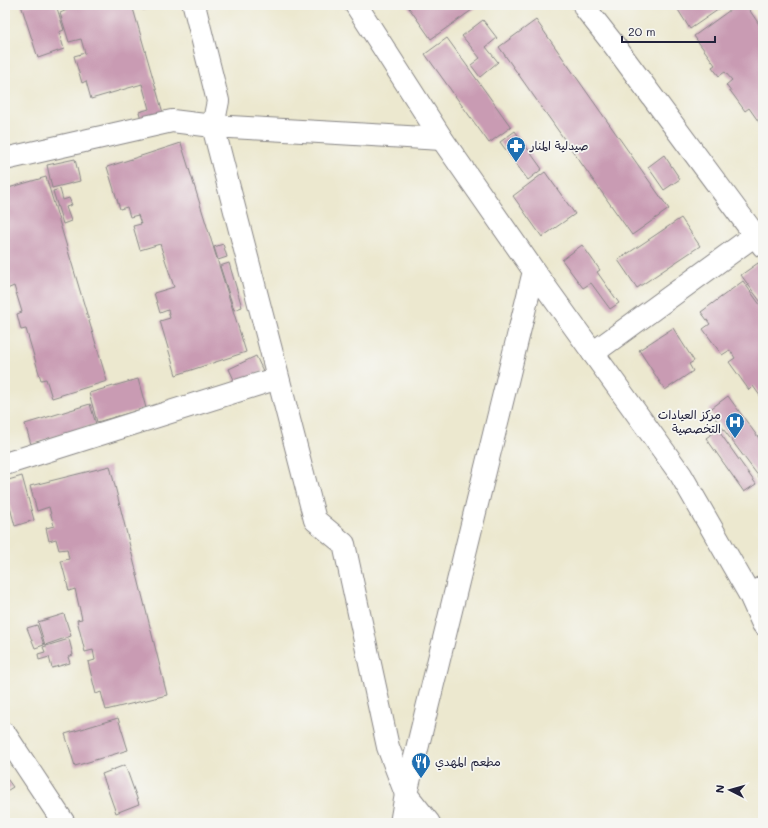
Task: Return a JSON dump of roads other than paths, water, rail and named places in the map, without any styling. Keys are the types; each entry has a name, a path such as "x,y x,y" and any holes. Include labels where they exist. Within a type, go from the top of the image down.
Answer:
{"street":[{"path":"194,5 218,101 213,126 315,520 344,544 388,747 406,794 429,823"},
{"path":"356,5 442,139 681,476 757,591 763,624"},
{"path":"584,5 759,240 593,353"},
{"path":"5,160 172,121 213,126 442,139"},
{"path":"401,823 406,794 534,270"},
{"path":"5,464 278,378"},
{"path":"5,734 64,823"}],"place":[{"name":"صيدلية المنار","path":"516,163"},
{"name":"مركز العيادات التخصصية","path":"735,439"},
{"name":"مطعم المهدي","path":"421,779"}]}
